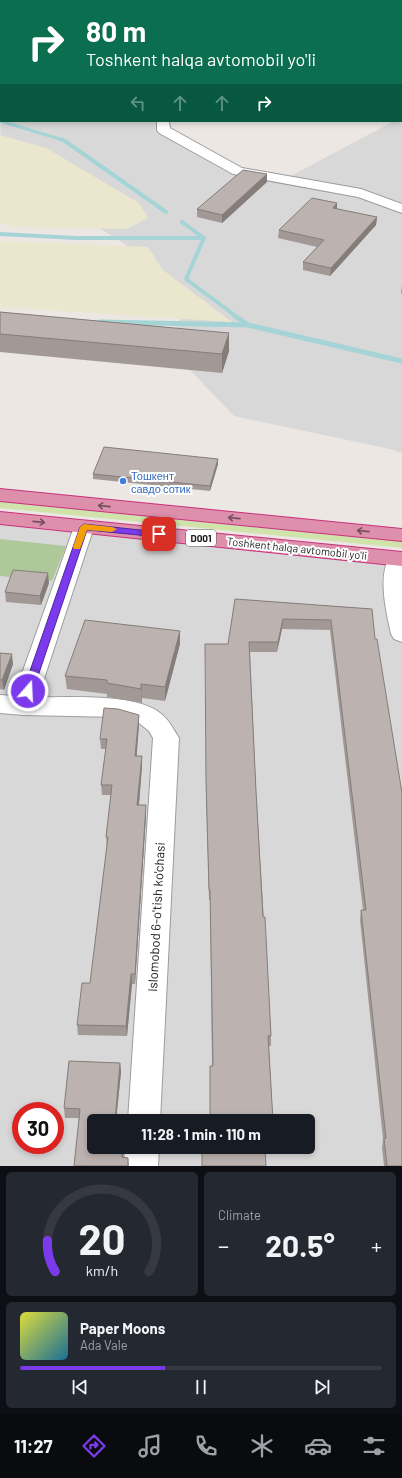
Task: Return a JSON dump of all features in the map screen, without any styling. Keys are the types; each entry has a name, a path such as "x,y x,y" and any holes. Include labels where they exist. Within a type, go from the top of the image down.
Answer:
{"highway":[{"name":"Toshkent halqa avtomobil yo'li","path":"0,495 402,535"},
{"name":"Toshkent halqa avtomobil yo'li","path":"0,518 401,559"}],"street":[{"path":"163,122 164,130 238,171 361,193 402,209"},
{"path":"11,705 84,527"},
{"path":"401,559 394,590 402,634"},
{"name":"Islomobod 6-o'tish ko'chasi","path":"11,705 119,708 137,711 151,718 161,727 166,738 144,1114"},
{"path":"141,1166 142,1154"}],"shaded area":[{"path":"1,122 164,122 182,146 238,171 287,178 392,122 402,122 402,453 390,449 234,416 164,343 190,306 156,264 41,191 0,175"},
{"path":"0,135 46,148 139,203 148,218 127,229 12,227 0,222"},
{"path":"0,241 148,247 163,270 232,322 0,307"},
{"path":"0,518 402,559 402,1166 0,1166"}],"green space":[{"path":"0,500 402,540 402,548 0,508"},
{"path":"0,539 66,546 52,581 0,576"}],"building":[{"path":"243,170 267,174 222,215 197,209"},
{"path":"312,198 337,203 333,208 377,217 331,268 303,262 324,240 279,230"},
{"path":"0,312 229,333 222,354 0,334"},
{"path":"104,447 218,459 210,486 93,474"},
{"path":"13,570 48,573 40,596 5,592"},
{"path":"235,599 372,609 375,639 377,639 402,793 402,1166 387,1166 384,1138 386,1138 361,910 366,910 331,620 283,619 278,642 249,642 263,917 265,917 271,1036 268,1036 273,1114 210,1114 210,1066 213,1066 210,890 206,781 205,644 228,644"},
{"path":"85,620 180,631 165,687 141,684 141,689 107,683 107,680 65,676"},
{"path":"0,653 12,654 2,680 0,680"},
{"path":"104,708 118,709 139,715 135,756 142,756 137,805 146,805 135,974 131,974 126,1026 77,1025 82,983 90,983 108,837 106,837 112,785 101,785 107,739 100,739"},
{"path":"69,1061 120,1063 116,1114 87,1114 87,1154 122,1154 122,1157 128,1158 128,1166 74,1166 80,1109 64,1108"},
{"path":"202,1154 265,1154 266,1166 202,1166"}],"waterway":[{"path":"3,122 61,139"},
{"path":"61,139 166,212"},
{"path":"182,222 204,238"},
{"path":"0,234 76,238 204,238"},
{"path":"204,238 186,279 237,317"},
{"path":"235,316 248,325"},
{"path":"100,322 248,325"},
{"path":"248,325 402,361"}],"slow traffic":[{"path":"77,547 84,527 112,529"}],"place":[{"name":"Тошкент савдо сотик","path":"123,481"}],"route":[{"path":"28,691 84,527 159,534"}]}
